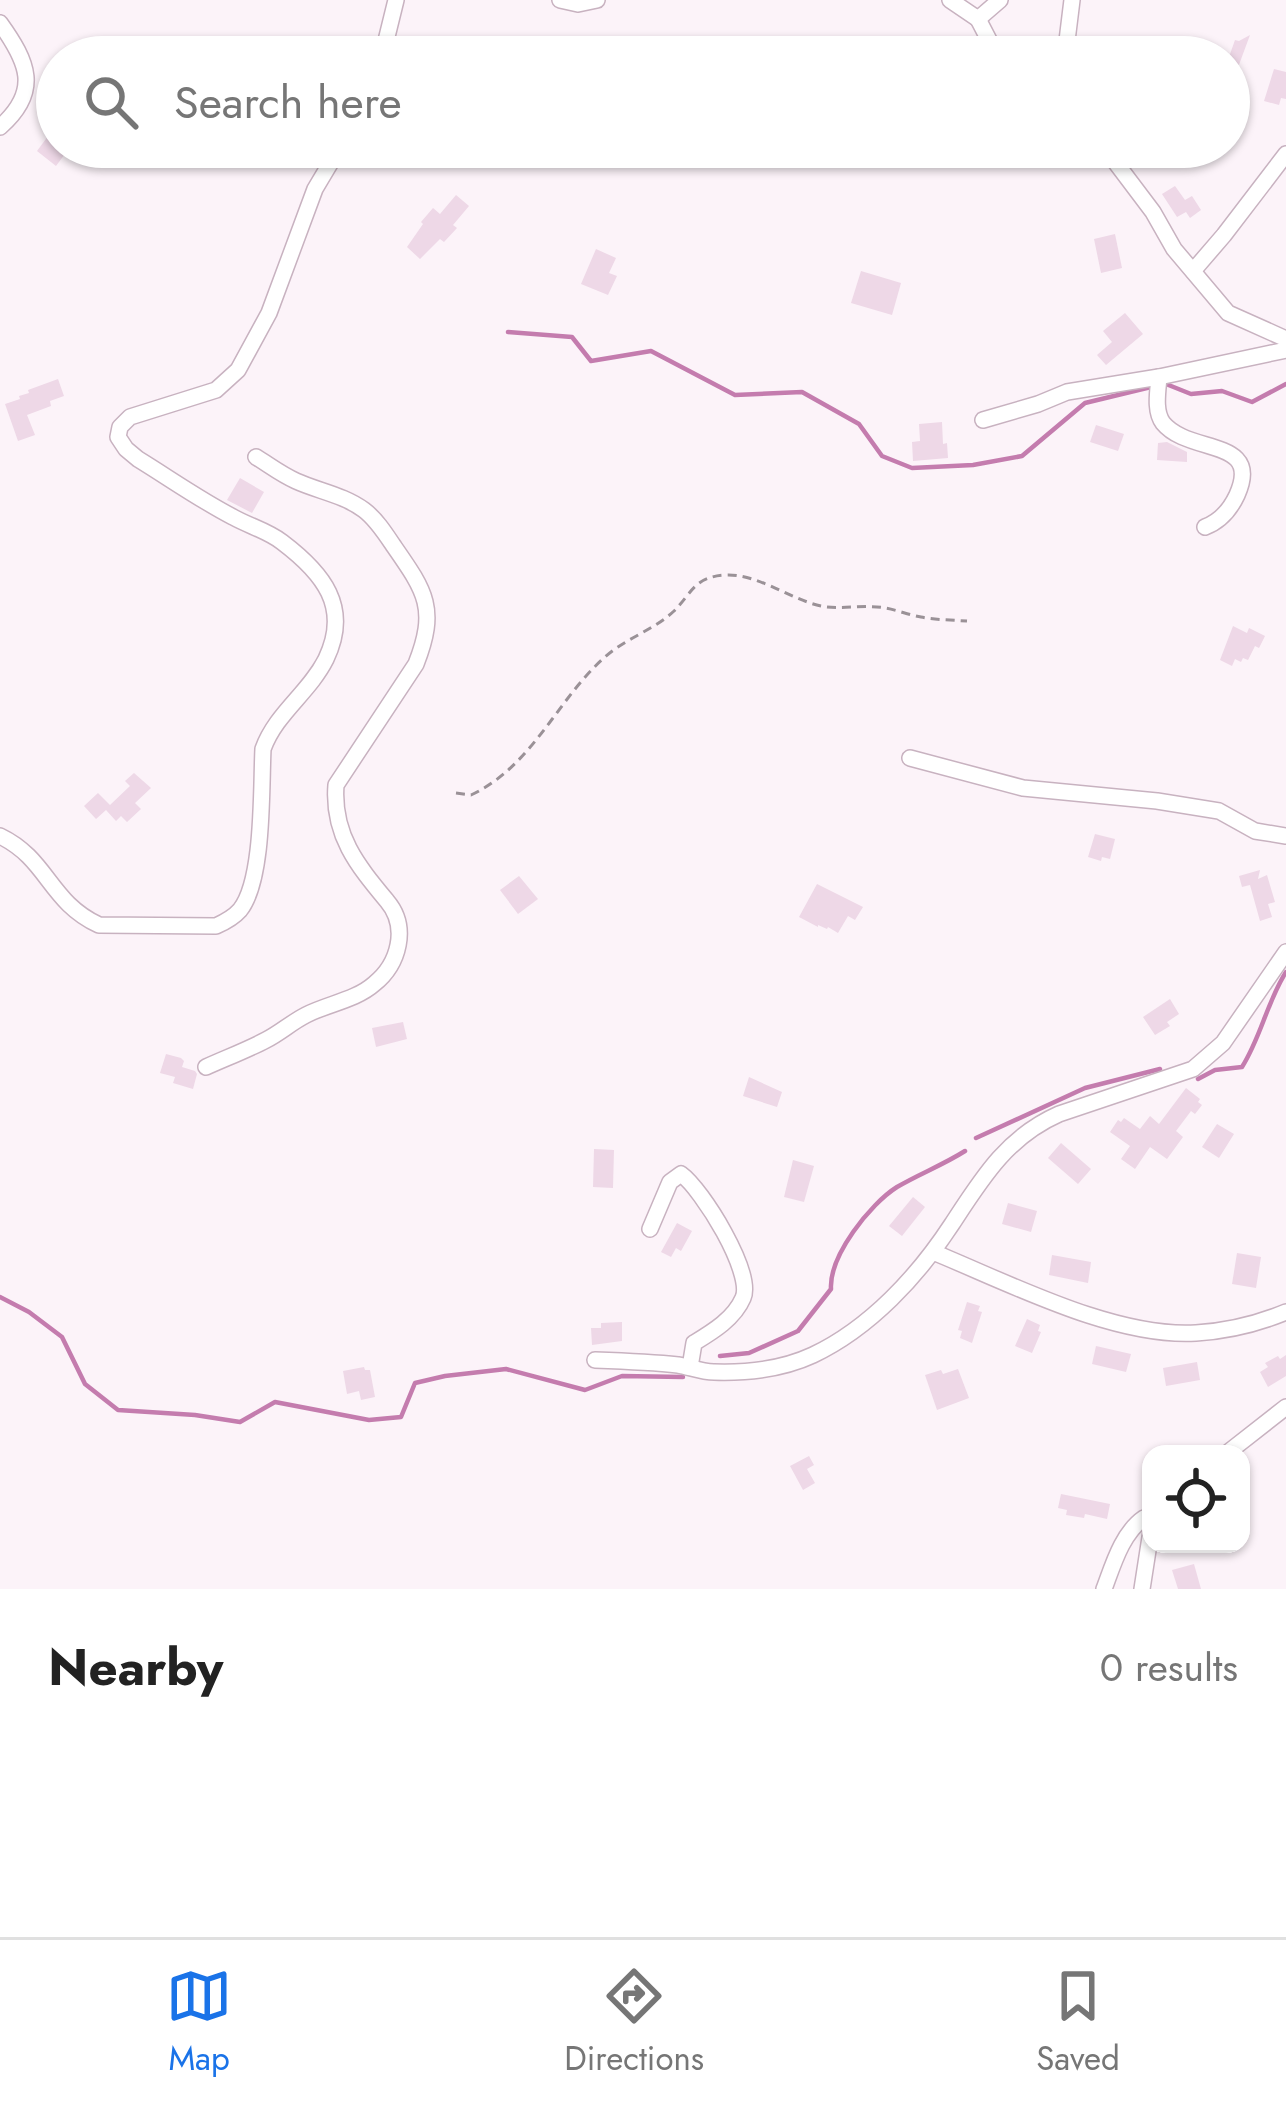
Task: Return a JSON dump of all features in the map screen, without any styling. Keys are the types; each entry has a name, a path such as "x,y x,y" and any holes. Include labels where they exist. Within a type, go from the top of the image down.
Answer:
{"street":[{"path":"387,36 396,0"},
{"path":"560,0 578,4 597,0"},
{"path":"950,0 978,19 987,36"},
{"path":"978,19 1000,0"},
{"path":"1068,36 1072,0"},
{"path":"0,23 17,47 27,86 12,116 0,127"},
{"path":"1192,271 1286,154"},
{"path":"0,836 32,857 64,903 99,925 216,926 231,920 250,893 257,856 263,749 279,718 308,687 327,657 335,610 322,580 280,540 232,517 138,459 118,436 130,417 216,390 238,370 269,313 307,208 329,168"},
{"path":"1119,168 1174,249 1228,314 1286,339"},
{"path":"983,420 1066,392 1286,350"},
{"path":"1159,377 1158,410 1163,422 1198,446 1222,448 1237,458 1244,472 1228,509 1217,522 1205,526"},
{"path":"206,1067 268,1039 316,1010 366,990 393,959 399,923 352,858 334,803 336,785 416,664 426,631 422,585 372,517 256,457"},
{"path":"910,758 1023,788 1219,811 1255,831 1286,836"},
{"path":"596,1360 690,1367 708,1373 743,1372 813,1355 867,1318 924,1265 1017,1138 1059,1114 1193,1069 1223,1043 1286,952"},
{"path":"650,1229 670,1182 681,1174 706,1202 746,1287 733,1313 694,1343 690,1367"},
{"path":"933,1252 1122,1326 1193,1334 1253,1325 1286,1312"},
{"path":"1237,1445 1286,1407"},
{"path":"1104,1589 1119,1552 1142,1519"},
{"path":"1142,1589 1148,1553"}],"path":[{"path":"456,793 471,795 503,775 605,656 661,621 691,588 708,578 743,577 827,608 885,608 923,618 967,621"}],"building":[{"path":"1274,69 1286,72 1286,99 1281,98 1279,105 1264,101"},
{"path":"1175,186 1185,200 1192,196 1201,210 1190,218 1186,212 1177,217 1162,194"},
{"path":"456,195 469,206 453,225 457,228 420,259 407,247 421,222 433,208 440,214"},
{"path":"1115,234 1122,268 1101,273 1094,239"},
{"path":"596,249 616,258 609,273 617,276 608,295 581,284"},
{"path":"861,271 901,283 892,315 851,303"},
{"path":"1125,313 1143,334 1106,365 1097,355 1112,342 1103,331"},
{"path":"58,379 64,396 27,415 35,435 18,441 5,404"},
{"path":"942,422 948,458 913,461 912,442 920,441 919,424"},
{"path":"1096,425 1124,434 1118,451 1090,442"},
{"path":"1167,442 1187,452 1187,462 1157,460 1158,443"},
{"path":"240,478 264,492 252,513 227,500"},
{"path":"1233,626 1265,636 1248,660 1235,659 1232,666 1220,660"},
{"path":"134,773 151,788 135,803 141,809 127,822 121,816 116,821 106,810 96,819 84,806 98,793 110,805 130,786 125,781"},
{"path":"1095,834 1115,839 1110,859 1088,857"},
{"path":"1260,870 1258,879 1267,875 1275,902 1268,904 1272,917 1260,921 1250,885 1242,887 1239,876"},
{"path":"519,876 538,899 518,914 500,890"},
{"path":"817,884 863,907 855,920 848,916 838,933 799,917"},
{"path":"1170,999 1179,1014 1155,1035 1143,1017"},
{"path":"403,1022 407,1039 376,1047 372,1028"},
{"path":"166,1054 181,1058 182,1067 195,1071 193,1089 160,1073"},
{"path":"749,1077 782,1092 777,1107 743,1096"},
{"path":"1186,1088 1202,1105 1176,1131 1183,1137 1167,1159 1150,1147 1135,1169 1121,1159 1130,1146 1110,1132 1118,1120 1124,1118 1140,1129 1150,1116 1159,1124"},
{"path":"1217,1124 1234,1134 1219,1158 1202,1147"},
{"path":"1061,1143 1091,1169 1078,1184 1048,1158"},
{"path":"594,1149 614,1150 613,1188 593,1187"},
{"path":"793,1160 814,1166 804,1202 784,1197"},
{"path":"913,1197 925,1207 902,1236 889,1226"},
{"path":"1008,1203 1037,1211 1031,1232 1002,1224"},
{"path":"677,1223 692,1231 681,1251 676,1248 671,1257 661,1252"},
{"path":"1237,1253 1261,1257 1256,1288 1232,1284"},
{"path":"1052,1255 1091,1262 1088,1283 1049,1275"},
{"path":"967,1302 980,1306 982,1312 972,1343 960,1338 962,1331 958,1330"},
{"path":"1027,1319 1040,1325 1032,1353 1015,1346"},
{"path":"622,1322 622,1341 592,1345 591,1328"},
{"path":"1096,1346 1131,1354 1126,1372 1092,1364"},
{"path":"1286,1355 1286,1376 1268,1387 1260,1372 1268,1367 1265,1363"},
{"path":"1197,1362 1200,1380 1166,1386 1163,1368"},
{"path":"958,1369 969,1398 937,1410 925,1375"},
{"path":"370,1370 375,1397 361,1400 359,1391 347,1394 343,1371"},
{"path":"809,1456 814,1465 807,1469 815,1483 803,1490 790,1466"},
{"path":"1061,1494 1110,1504 1107,1519 1066,1515 1067,1510 1058,1508"},
{"path":"1194,1564 1201,1589 1178,1589 1172,1570"}],"waterway":[{"path":"508,332 572,337 591,361 651,351 735,395 802,392 859,424 882,456 912,468 973,465 1022,456 1085,403 1151,387"},
{"path":"1166,384 1191,394 1222,391 1252,402 1286,384"},
{"path":"1198,1079 1215,1070 1242,1067 1286,972"},
{"path":"976,1138 1085,1088 1160,1069"},
{"path":"720,1356 749,1353 798,1331 831,1289 844,1247 875,1205 897,1187 965,1151"},
{"path":"0,1297 62,1337 85,1384 118,1410 240,1422 275,1402 369,1420 401,1417 415,1383 445,1376 506,1369 585,1390 622,1376 683,1377"}]}
